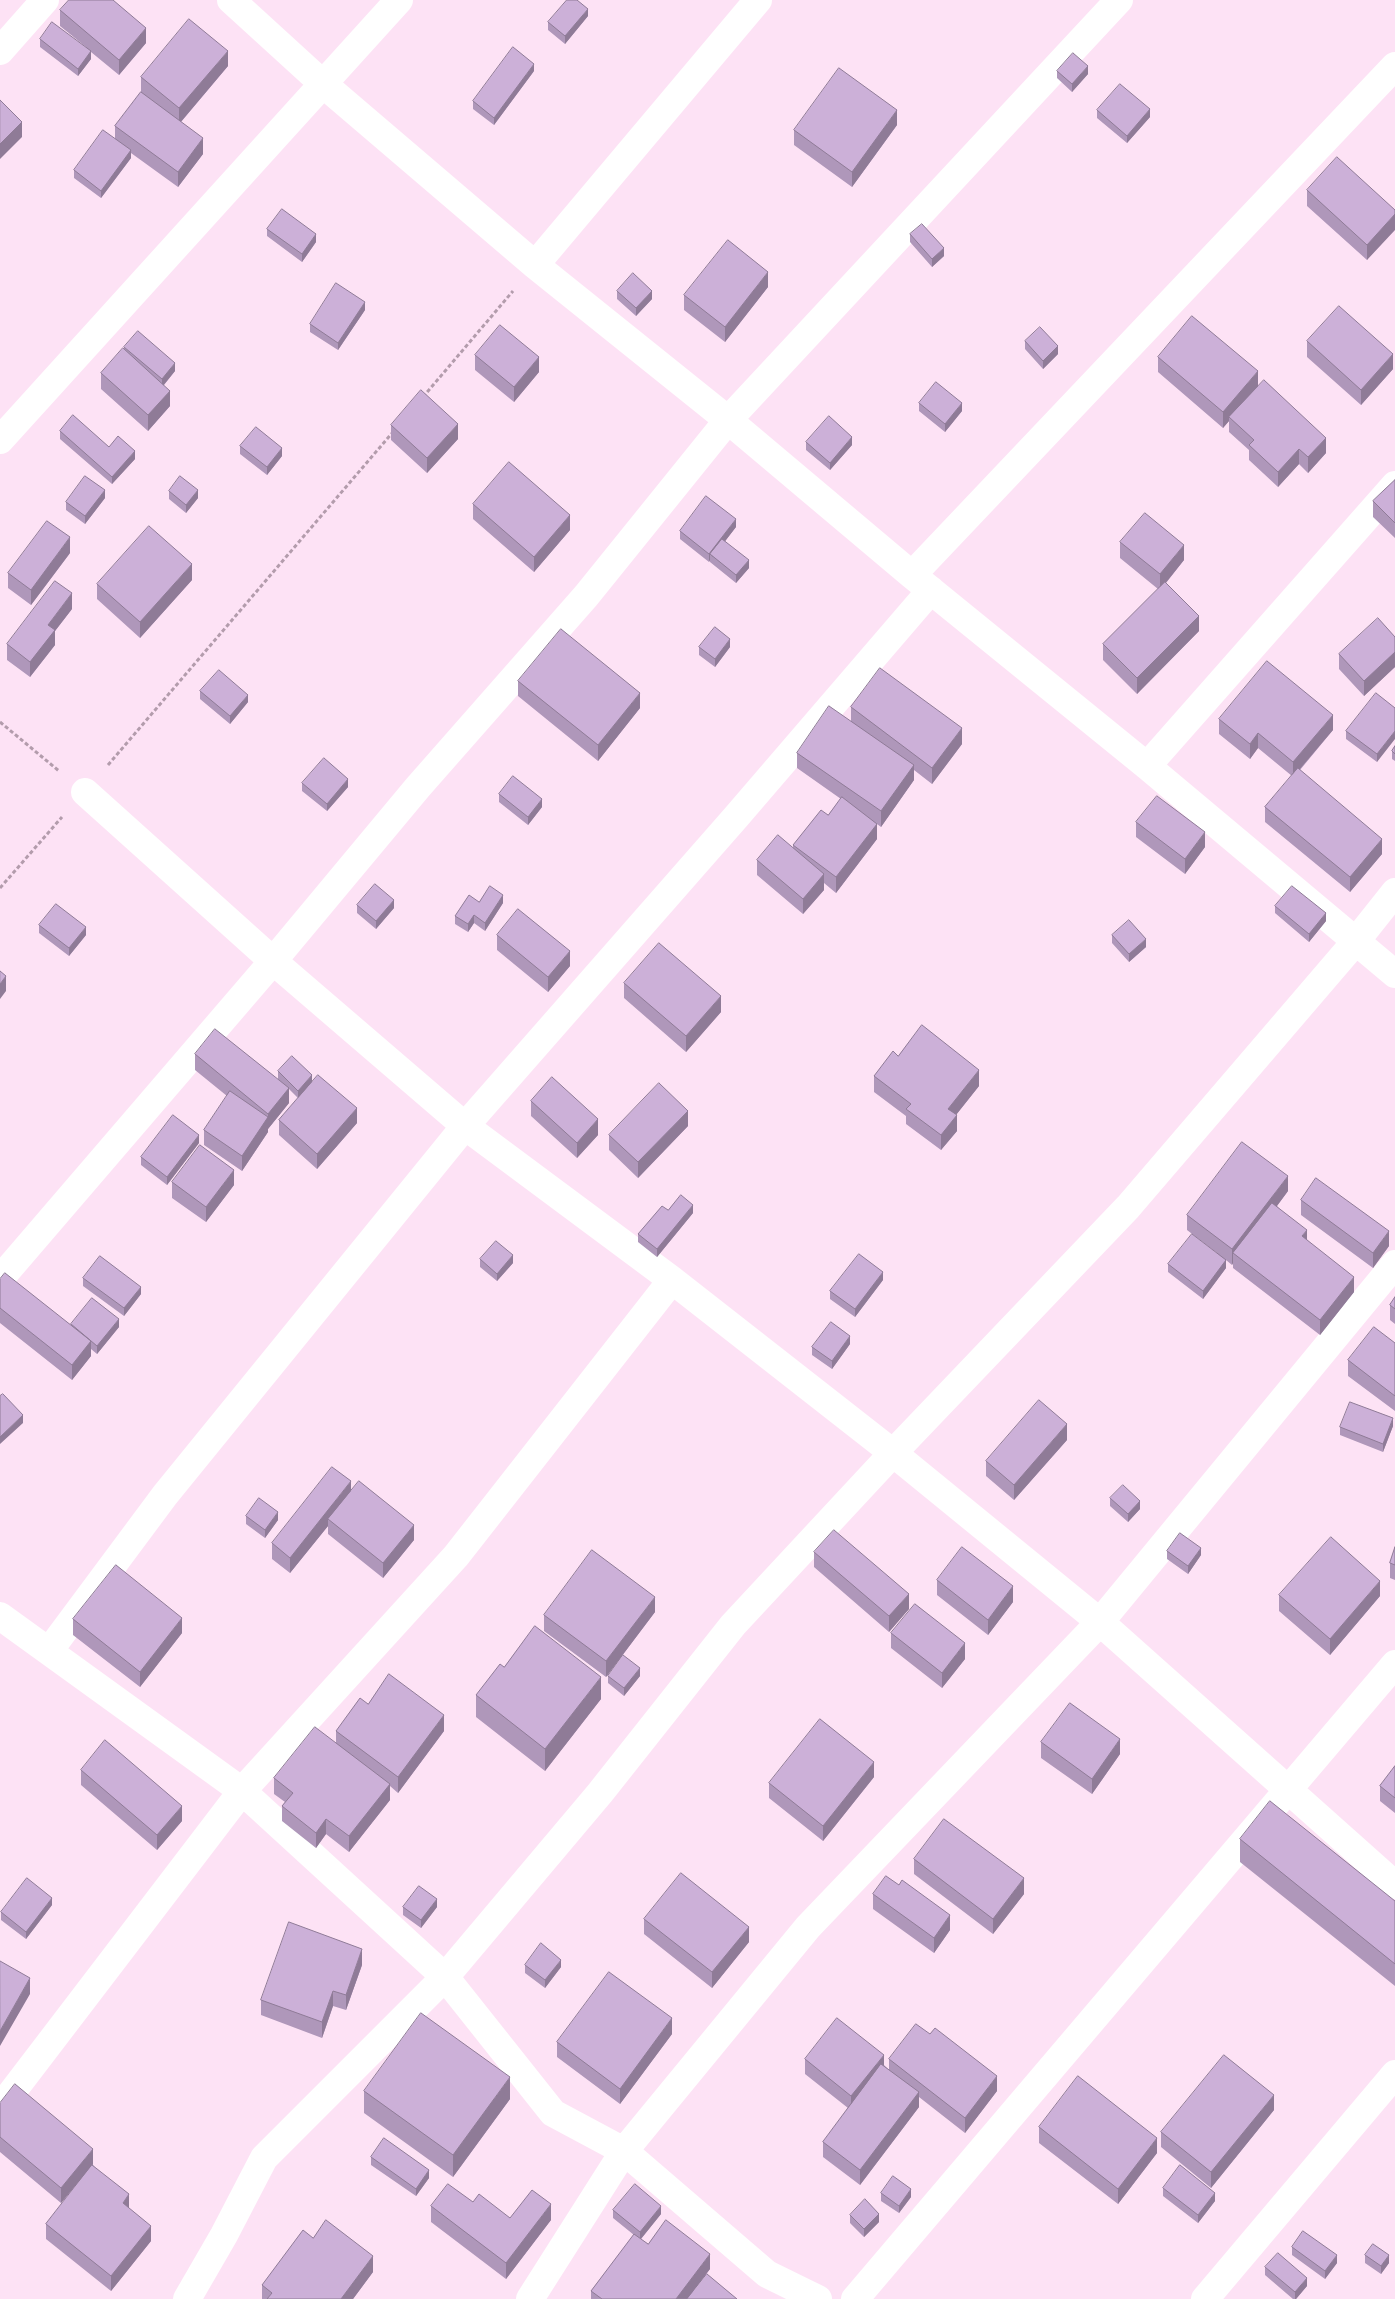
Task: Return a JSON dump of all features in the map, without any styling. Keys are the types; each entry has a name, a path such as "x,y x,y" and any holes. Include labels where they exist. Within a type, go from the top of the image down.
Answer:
{"street":[{"path":"0,51 45,0"},
{"path":"231,0 322,83 536,265 728,420 922,583 1147,766 1395,974"},
{"path":"0,440 399,0"},
{"path":"536,265 758,0"},
{"path":"0,1279 274,961 418,788 586,596 728,420 1119,0"},
{"path":"49,1651 165,1495 465,1126 736,817 922,583 1395,66"},
{"path":"1147,766 1395,485"},
{"path":"85,792 274,961 465,1126 672,1280 893,1454 1100,1622 1395,1885"},
{"path":"187,2299 224,2235 264,2158 445,1977 600,1793 733,1625 1128,1207 1356,941 1395,892"},
{"path":"530,2299 624,2151 808,1927 1100,1622 1395,1264"},
{"path":"0,2108 242,1791 456,1556 672,1280"},
{"path":"0,1616 242,1791 445,1977 553,2114 624,2151 767,2274 818,2299"},
{"path":"855,2299 1395,1664"},
{"path":"1205,2299 1395,2074"}],"path":[{"path":"420,400 536,265"},
{"path":"0,888 85,792 394,430"},
{"path":"0,722 85,792"}],"building":[{"path":"69,0 113,0 146,28 119,60 60,10"},
{"path":"567,0 577,0 588,9 565,36 548,22"},
{"path":"189,19 228,51 179,108 141,77"},
{"path":"52,22 91,51 78,69 40,39"},
{"path":"513,47 534,64 494,118 473,101"},
{"path":"1073,53 1088,66 1072,84 1057,71"},
{"path":"839,68 897,110 852,172 794,130"},
{"path":"1120,84 1150,109 1127,136 1097,110"},
{"path":"141,92 203,138 178,172 115,126"},
{"path":"0,100 22,122 0,144"},
{"path":"103,130 131,150 101,191 74,170"},
{"path":"1337,157 1395,210 1395,214 1367,245 1307,190"},
{"path":"282,209 316,234 302,254 267,229"},
{"path":"922,224 944,248 932,259 910,234"},
{"path":"728,240 768,272 725,327 684,295"},
{"path":"633,273 652,291 636,308 617,291"},
{"path":"336,283 365,302 338,343 310,324"},
{"path":"1339,306 1393,354 1361,390 1307,341"},
{"path":"1192,316 1258,371 1223,412 1158,357"},
{"path":"500,325 539,357 514,387 475,355"},
{"path":"1040,327 1058,346 1043,361 1025,341"},
{"path":"138,331 175,363 162,379 124,347"},
{"path":"123,348 170,391 148,415 101,373"},
{"path":"1264,380 1326,438 1308,457 1299,449 1278,472 1249,445 1254,440 1229,417"},
{"path":"936,382 962,403 945,424 919,403"},
{"path":"421,390 458,424 427,458 391,425"},
{"path":"73,415 109,447 118,436 135,451 112,477 60,431"},
{"path":"829,416 852,437 830,463 806,442"},
{"path":"256,427 282,448 267,467 240,446"},
{"path":"509,462 570,515 534,557 473,504"},
{"path":"85,476 105,490 85,516 66,502"},
{"path":"180,476 198,490 186,505 169,491"},
{"path":"1395,480 1395,523 1373,501"},
{"path":"706,496 736,519 709,554 680,531"},
{"path":"1145,513 1184,545 1160,574 1120,542"},
{"path":"47,521 70,537 31,590 8,573"},
{"path":"149,526 192,564 140,622 97,584"},
{"path":"722,539 749,560 736,575 710,554"},
{"path":"55,581 72,593 48,625 55,630 30,662 7,644"},
{"path":"1165,582 1199,616 1137,678 1103,644"},
{"path":"1378,618 1395,637 1395,652 1364,681 1339,654"},
{"path":"715,627 730,639 715,659 699,647"},
{"path":"561,629 640,693 598,745 518,681"},
{"path":"1267,661 1333,715 1293,762 1258,733 1250,744 1219,719"},
{"path":"880,668 962,728 932,768 851,707"},
{"path":"219,670 248,695 230,716 200,691"},
{"path":"1376,693 1395,708 1395,731 1377,754 1346,731"},
{"path":"829,706 914,765 881,811 797,753"},
{"path":"324,758 348,779 327,804 302,783"},
{"path":"1298,768 1382,839 1350,877 1265,807"},
{"path":"513,776 542,799 528,817 499,794"},
{"path":"1157,796 1205,832 1185,859 1136,822"},
{"path":"842,797 877,824 836,877 793,845 821,810 828,815"},
{"path":"778,835 824,874 803,899 757,860"},
{"path":"375,884 394,900 376,921 357,905"},
{"path":"490,886 503,895 485,923 474,915 468,924 455,916 469,895 479,902"},
{"path":"1292,886 1326,913 1309,934 1275,906"},
{"path":"56,904 86,927 69,948 39,925"},
{"path":"518,909 570,951 548,977 497,935"},
{"path":"1129,920 1146,939 1129,954 1112,935"},
{"path":"659,943 721,996 686,1036 624,983"},
{"path":"0,971 6,976 0,984"},
{"path":"922,1025 979,1070 948,1109 957,1115 941,1135 906,1109 911,1104 874,1076 893,1051 898,1056"},
{"path":"215,1029 289,1088 268,1114 195,1054"},
{"path":"292,1056 312,1075 298,1091 278,1071"},
{"path":"318,1075 357,1108 317,1154 279,1120"},
{"path":"552,1077 598,1119 577,1143 531,1101"},
{"path":"659,1083 688,1111 638,1162 609,1135"},
{"path":"230,1091 268,1117 242,1156 204,1130"},
{"path":"173,1115 199,1135 167,1177 141,1157"},
{"path":"1242,1142 1288,1176 1232,1249 1187,1215"},
{"path":"200,1145 234,1170 206,1207 172,1182"},
{"path":"1316,1178 1389,1231 1373,1253 1301,1200"},
{"path":"681,1195 693,1205 657,1249 638,1234 662,1206 668,1210"},
{"path":"1272,1203 1307,1230 1302,1236 1354,1277 1320,1320 1233,1253"},
{"path":"1192,1234 1226,1260 1203,1291 1168,1264"},
{"path":"496,1241 513,1255 497,1274 480,1259"},
{"path":"859,1254 883,1272 855,1309 830,1291"},
{"path":"100,1256 141,1287 124,1308 83,1278"},
{"path":"5,1273 91,1341 72,1365 0,1308 0,1279"},
{"path":"1395,1297 1395,1309 1390,1305"},
{"path":"92,1298 119,1319 97,1346 71,1324"},
{"path":"831,1322 850,1336 832,1361 812,1347"},
{"path":"1374,1327 1395,1343 1395,1396 1348,1360"},
{"path":"3,1394 23,1415 0,1437 0,1396"},
{"path":"1039,1400 1067,1424 1014,1485 986,1461"},
{"path":"1350,1402 1393,1418 1383,1444 1340,1427"},
{"path":"332,1467 351,1481 290,1558 272,1543"},
{"path":"359,1481 414,1525 383,1563 328,1519"},
{"path":"1123,1485 1140,1501 1128,1514 1110,1498"},
{"path":"259,1498 278,1512 265,1530 246,1516"},
{"path":"834,1530 909,1594 889,1616 814,1552"},
{"path":"1180,1533 1201,1548 1188,1566 1167,1551"},
{"path":"1331,1537 1380,1581 1330,1639 1279,1595"},
{"path":"962,1547 1013,1586 988,1620 937,1580"},
{"path":"1395,1547 1395,1565 1390,1563"},
{"path":"592,1550 655,1597 606,1661 544,1615"},
{"path":"116,1565 182,1618 140,1672 73,1619"},
{"path":"915,1604 965,1643 942,1673 891,1633"},
{"path":"535,1626 601,1677 545,1749 476,1695 500,1664 504,1667"},
{"path":"623,1655 640,1668 624,1688 608,1676"},
{"path":"389,1674 444,1715 398,1777 336,1731 360,1698 368,1704"},
{"path":"1070,1703 1120,1739 1092,1779 1041,1742"},
{"path":"820,1719 874,1762 823,1826 769,1783"},
{"path":"315,1727 390,1784 349,1836 326,1819 316,1833 282,1806 293,1793 274,1778"},
{"path":"105,1740 182,1806 157,1835 81,1770"},
{"path":"1395,1766 1395,1798 1380,1786"},
{"path":"1270,1801 1395,1901 1395,1964 1240,1839"},
{"path":"944,1819 1024,1878 993,1919 914,1859"},
{"path":"681,1873 749,1927 712,1972 644,1919"},
{"path":"886,1876 899,1885 902,1880 950,1915 934,1938 873,1894"},
{"path":"27,1878 52,1898 26,1932 1,1912"},
{"path":"419,1886 437,1899 421,1920 403,1907"},
{"path":"289,1922 362,1949 346,1995 333,1991 322,2022 261,2000"},
{"path":"541,1943 561,1960 545,1980 525,1965"},
{"path":"0,1961 30,1978 0,2031"},
{"path":"609,1972 672,2018 620,2089 557,2042"},
{"path":"421,2013 510,2077 453,2155 364,2091"},
{"path":"837,2018 884,2055 851,2096 805,2059"},
{"path":"916,2024 930,2034 935,2028 997,2076 965,2118 889,2059"},
{"path":"1224,2055 1274,2095 1211,2172 1161,2132"},
{"path":"881,2064 919,2092 860,2170 823,2142"},
{"path":"1078,2076 1157,2138 1118,2189 1039,2127"},
{"path":"15,2084 93,2149 61,2188 0,2137 0,2103"},
{"path":"384,2138 429,2170 416,2189 371,2157"},
{"path":"92,2165 129,2194 123,2203 151,2226 111,2276 46,2224"},
{"path":"1180,2165 1215,2193 1198,2215 1163,2188"},
{"path":"893,2176 911,2189 899,2206 881,2193"},
{"path":"448,2184 473,2202 479,2194 510,2218 532,2190 551,2204 506,2263 431,2206"},
{"path":"635,2184 661,2206 640,2232 613,2210"},
{"path":"865,2199 879,2214 864,2229 850,2215"},
{"path":"326,2220 373,2256 341,2299 267,2299 272,2293 262,2285 303,2230 313,2238"},
{"path":"666,2220 710,2254 676,2299 602,2299 591,2291 634,2234 648,2244"},
{"path":"1303,2231 1337,2255 1325,2271 1292,2247"},
{"path":"1373,2244 1389,2255 1381,2266 1365,2255"},
{"path":"1278,2253 1307,2278 1295,2292 1265,2267"},
{"path":"707,2274 737,2299 687,2299"}]}
